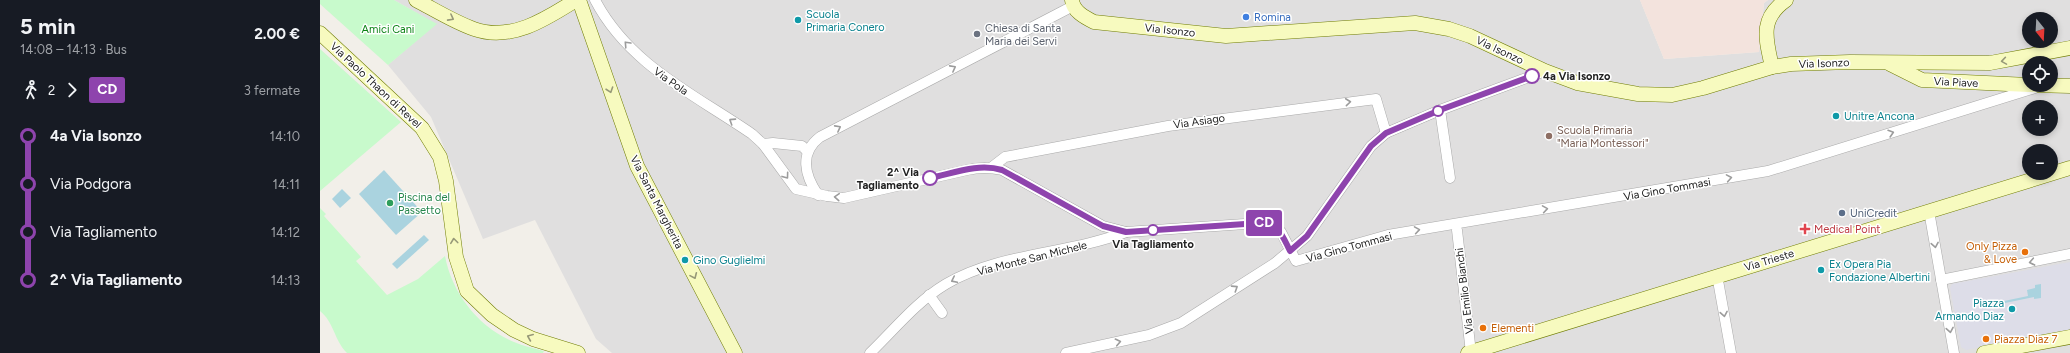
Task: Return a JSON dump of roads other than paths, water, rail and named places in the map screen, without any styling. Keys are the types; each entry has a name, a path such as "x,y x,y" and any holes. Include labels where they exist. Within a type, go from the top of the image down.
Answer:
{"street":[{"path":"416,0 470,27 495,33 522,29 546,19 577,0"},
{"name":"Via Santa Margherita","path":"577,0 638,166 735,353"},
{"name":"Via Pola","path":"595,0 624,41 640,58 675,86 736,123 763,144"},
{"path":"1772,67 1766,30 1770,17 1778,6 1786,0"},
{"path":"818,195 809,180 807,170 807,151 820,137 1072,3"},
{"name":"Via Isonzo","path":"1072,3 1080,14 1094,22 1226,36 1415,23 1449,29 1470,36 1545,71 1577,83 1609,90 1638,94 1672,95 1709,87 1772,67 1814,63 1990,63 2030,57 2070,48"},
{"name":"Via Paolo Thaon di Revel","path":"320,33 422,128 440,157 446,181 456,257 467,291 492,315 514,330 533,339 573,351"},
{"name":"Via Piave","path":"1887,62 1922,80 2022,84"},
{"path":"1922,80 1916,71 1918,66 1923,63"},
{"path":"1066,353 1149,335 1181,323 1275,263 1307,236 1371,146 1386,133 1440,110 1545,71"},
{"name":"Via Piave","path":"2058,86 2070,86"},
{"name":"Via Gino Tommasi","path":"1290,251 1296,261 1388,235 1768,171 2022,89"},
{"name":"Via Asiago","path":"992,167 1005,157 1168,126 1376,99 1386,133"},
{"path":"1440,110 1450,178"},
{"path":"763,144 773,143 802,146 807,151"},
{"path":"763,144 796,189 818,195 844,198 974,168 992,167 1002,170 1103,226 1126,232 1260,223 1273,225 1281,232 1290,251"},
{"name":"Via Trieste","path":"1470,353 1717,275 2070,168"},
{"path":"1930,211 1954,353"},
{"name":"Via Emilio Bianchi","path":"1457,230 1470,353"},
{"name":"Via Monte San Michele","path":"870,353 904,317 929,295 968,274 1015,260 1103,240 1126,232"},
{"path":"1941,280 2070,254"},
{"path":"1717,275 1731,353"},
{"path":"929,295 942,313"},
{"path":"1984,353 2070,337"}],"water":[{"name":"Piscina del Passetto","path":"384,170 422,212 396,235 359,194"},
{"path":"342,189 351,198 340,208 332,199"},
{"path":"424,235 429,240 397,269 392,264"},
{"path":"2041,284 2041,298 2034,299 2034,297 2005,303 2004,301 2028,296 2027,290 2035,288 2035,285"}],"place":[{"name":"Romina","path":"1246,17"},
{"name":"Scuola Primaria Conero","path":"798,20"},
{"name":"Chiesa di Santa Maria dei Servi","path":"977,34"},
{"name":"4a Via Isonzo","path":"1532,76"},
{"name":"Unitre Ancona","path":"1836,116"},
{"name":"Scuola Primaria \"Maria Montessori\"","path":"1549,136"},
{"name":"2^ Via Tagliamento","path":"930,178"},
{"name":"Piscina del Passetto","path":"390,203"},
{"name":"UniCredit","path":"1842,213"},
{"name":"Medical Point","path":"1805,229"},
{"name":"Via Tagliamento","path":"1153,230"},
{"name":"Only Pizza & Love","path":"2025,252"},
{"name":"Gino Guglielmi","path":"685,260"},
{"name":"Ex Opera Pia Fondazione Albertini","path":"1821,270"},
{"name":"Piazza Armando Diaz","path":"2012,309"},
{"name":"Elementi","path":"1483,328"},
{"name":"Piazza Diaz 7","path":"1986,339"}],"park label":[{"name":"Amici Cani","path":"388,29"}]}
